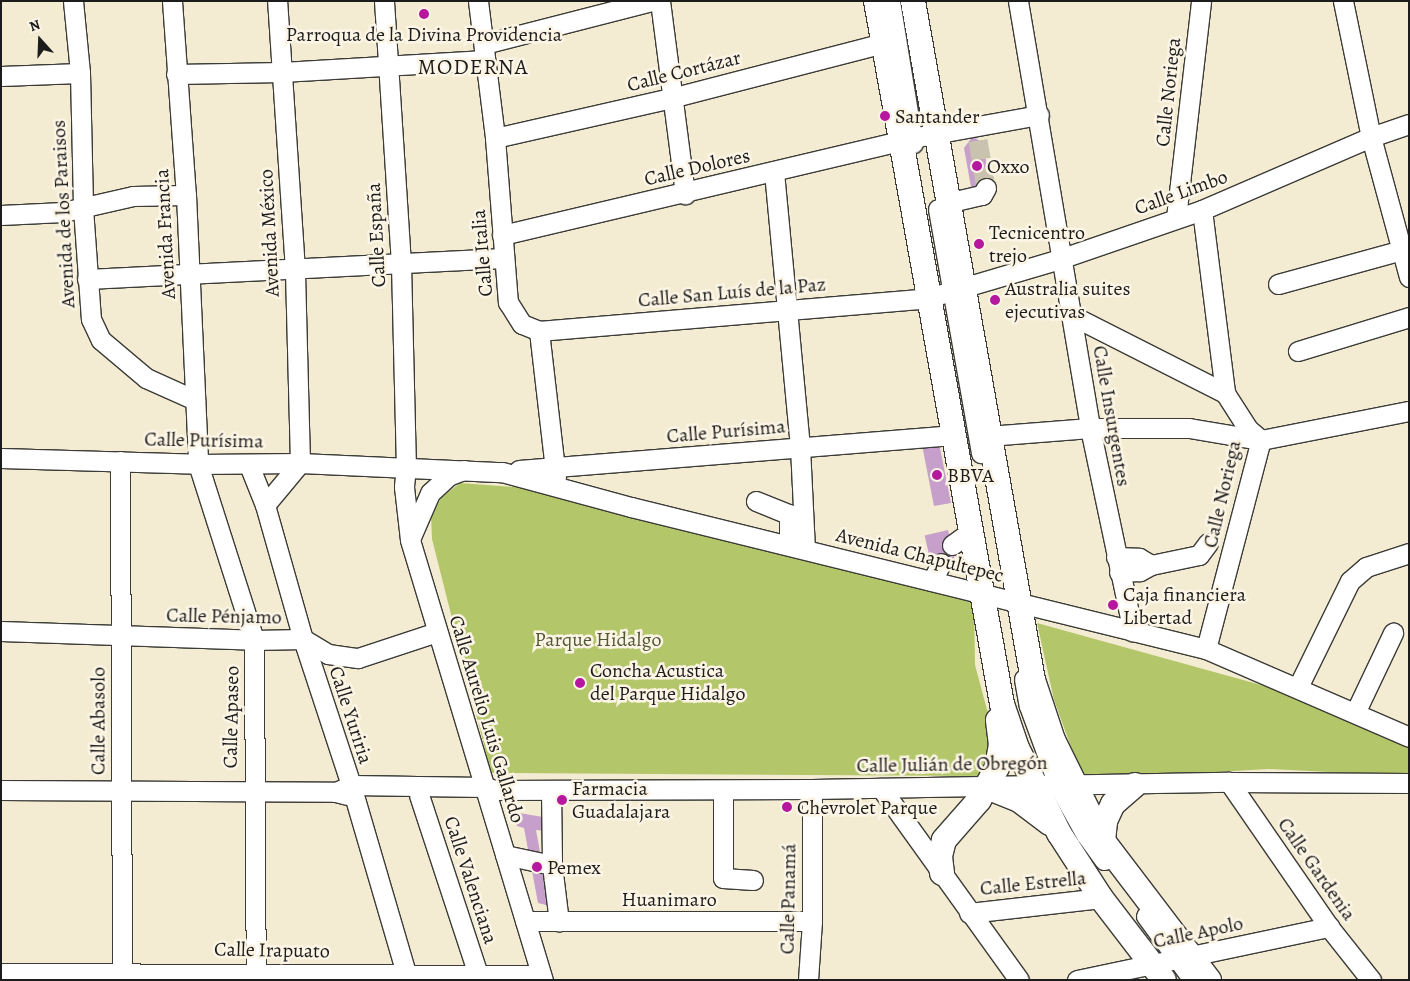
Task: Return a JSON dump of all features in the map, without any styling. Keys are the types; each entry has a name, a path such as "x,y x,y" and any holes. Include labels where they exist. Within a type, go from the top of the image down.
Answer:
{"main road":[{"path":"876,1 883,44 920,137 951,202 945,293 988,436 1002,704 1052,785 1103,841 1174,967"},
{"path":"913,1 920,137 945,293 961,538 997,599 1033,680 1052,740 1052,785 1058,833"},
{"path":"942,873 940,856 944,840 987,787 997,767 1000,745 979,634 997,599"},
{"path":"1103,841 1108,812 1119,796 1135,785"},
{"path":"987,787 1034,809 1058,833 1101,898 1174,967 1209,980"}],"street":[{"name":"Avenida de los Paraisos","path":"73,1 80,73 83,208 91,319 102,340 146,378 195,400"},
{"name":"Avenida Francia","path":"172,1 186,195 198,464"},
{"name":"Avenida México","path":"277,1 295,270 300,464"},
{"name":"Calle España","path":"384,1 401,264 406,467"},
{"name":"Calle Italia","path":"478,1 495,138 506,295 513,314 522,324 539,331"},
{"path":"176,74 282,72 389,66 484,52 652,1"},
{"path":"660,1 671,98 685,194"},
{"path":"890,1 920,137"},
{"path":"902,1 920,137"},
{"name":"Calle Insurgentes","path":"1018,1 1039,116 1060,259 1090,428 1117,564 1133,632"},
{"name":"Calle Noriega","path":"1176,218 1201,1"},
{"path":"1343,1 1371,137 1409,277"},
{"name":"Calle Cortázar","path":"495,138 671,98 883,44"},
{"path":"1,76 80,73"},
{"name":"Calle Dolores","path":"502,235 685,194 920,137 977,134 1039,116"},
{"name":"Calle Limbo","path":"945,293 1060,259 1202,210 1279,180 1371,137 1409,124"},
{"path":"774,172 789,310 800,447 797,547"},
{"path":"951,202 982,195 986,188"},
{"path":"1,216 83,208 133,196 186,195"},
{"name":"Calle Noriega","path":"1202,210 1225,393 1248,429 1261,440 1206,649"},
{"path":"1278,284 1402,250"},
{"path":"87,279 190,276 503,258"},
{"path":"945,293 997,599"},
{"name":"Calle San Luís de la Paz","path":"539,331 789,310 945,293"},
{"path":"1071,315 1225,393"},
{"path":"1298,350 1409,317"},
{"path":"539,331 556,476"},
{"path":"988,436 1090,428 1189,428 1261,440 1409,411"},
{"name":"Calle Purísima","path":"470,468 556,476 800,447 954,435"},
{"name":"Calle Purísima","path":"1,458 198,464 406,467"},
{"name":"Calle Abasolo","path":"120,461 119,636 122,975"},
{"name":"Calle Apaseo","path":"198,464 254,640 253,791 256,976"},
{"path":"265,505 300,464"},
{"name":"Calle Yuriria","path":"249,465 265,505 347,791 408,977"},
{"path":"406,467 470,468"},
{"name":"Calle Aurelio Luis Gallardo","path":"406,467 404,487 410,540 437,632 489,791 505,855 542,977"},
{"path":"410,540 430,493 448,476 470,468"},
{"name":"Avenida Chapultepec","path":"556,476 631,507 797,547 997,599 1206,649 1298,687 1409,737"},
{"path":"756,501 789,514 797,547"},
{"path":"1117,564 1140,570 1151,564 1199,555 1208,542"},
{"path":"1298,687 1350,581 1366,567 1409,553"},
{"path":"932,581 940,563"},
{"name":"Calle Pénjamo","path":"1,631 254,640 303,639 328,654 358,658 437,632"},
{"path":"1355,713 1393,633"},
{"name":"Calle Julián de Obregón","path":"489,791 987,787 1229,782 1409,783"},
{"name":"Calle Gardenia","path":"1229,782 1329,927 1371,980"},
{"path":"1052,785 1074,842 1174,967 1176,980"},
{"path":"880,788 1019,980"},
{"name":"Calle Panamá","path":"808,980 812,921 812,789"},
{"path":"1,790 489,791"},
{"path":"551,790 552,865 559,922"},
{"path":"723,790 723,878 753,880"},
{"path":"347,791 419,795 489,791"},
{"name":"Calle Valenciana","path":"419,795 480,978"},
{"path":"505,855 552,865"},
{"name":"Calle Estrella","path":"969,913 1101,898"},
{"name":"Huanimaro","path":"525,921 812,921"},
{"name":"Calle Apolo","path":"1077,980 1174,967 1329,927"},
{"name":"Calle Irapuato","path":"1,972 122,975 542,977"}],"green space":[{"name":"Parque Hidalgo","path":"460,483 541,489 974,600 975,665 993,732 984,776 491,773 432,539 431,515 442,497"},
{"path":"1037,623 1279,690 1409,745 1409,776 1268,769 1083,780 1054,700"}],"building":[{"name":"Oxxo","path":"973,136 983,144 990,184 981,194 971,187 964,148"},
{"name":"BBVA","path":"935,443 940,448 951,503 934,506 922,445"},
{"path":"948,530 955,560 932,566 925,535"},
{"name":"Pemex","path":"513,812 543,817 547,831 536,830 550,906 538,903 524,828 517,826"}],"tunnel":[{"path":"978,140 986,188"}],"place":[{"name":"Parroqua de la Divina Providencia","path":"424,14"},
{"name":"Santander","path":"885,116"},
{"name":"Oxxo","path":"977,166"},
{"name":"Tecnicentro trejo","path":"979,244"},
{"name":"Australia suites ejecutivas","path":"995,300"},
{"name":"BBVA","path":"937,475"},
{"name":"Caja financiera Libertad","path":"1113,605"},
{"name":"Concha Acustica del Parque Hidalgo","path":"580,683"},
{"name":"Farmacia Guadalajara","path":"562,800"},
{"name":"Chevrolet Parque","path":"787,807"},
{"name":"Pemex","path":"537,867"}],"district":[{"name":"MODERNA","path":"473,68"}]}
